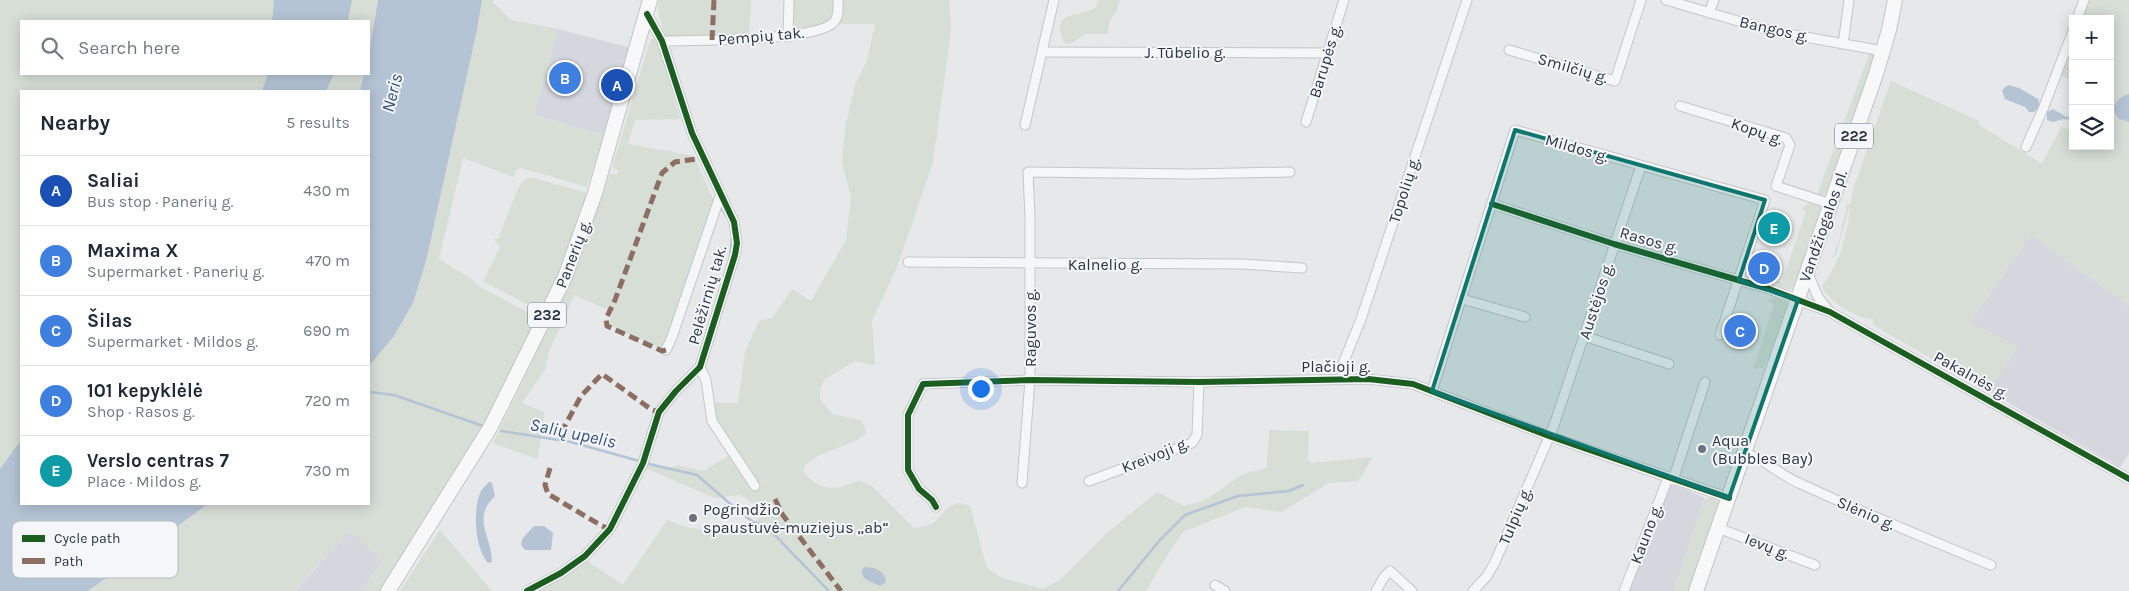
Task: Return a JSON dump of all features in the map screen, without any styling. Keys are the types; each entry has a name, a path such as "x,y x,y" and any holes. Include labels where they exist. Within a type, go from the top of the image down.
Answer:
{"main road":[{"name":"Panerių g.","path":"388,591 490,428 564,277 594,198 648,14 650,0"},
{"name":"Vandžiogalos pl.","path":"1696,591 1883,51 1895,0"}],"street":[{"path":"788,37 790,0"},
{"name":"Pempių tak.","path":"662,41 788,37 834,24 837,18 838,0"},
{"path":"1024,125 1054,0"},
{"name":"Barupės g.","path":"1306,122 1344,0"},
{"name":"Topolių g.","path":"1342,380 1342,366 1361,319 1467,0"},
{"name":"Smilčių g.","path":"1508,50 1615,81 1641,0"},
{"name":"Bangos g.","path":"1666,0 1772,31 1883,51"},
{"path":"1709,13 1714,0"},
{"path":"1843,44 1849,0"},
{"path":"2078,15 2084,0"},
{"name":"Pelėžirnių tak.","path":"527,591 561,573 585,556 610,529 643,463 659,412 676,390 700,367 720,310 737,243 734,222 720,196 685,116 662,41 648,14"},
{"path":"2026,147 2069,41"},
{"name":"J. Tūbelio g.","path":"1042,52 1328,53"},
{"name":"Kopų g.","path":"1680,106 1789,140 1790,145 1776,186 1831,204"},
{"name":"Mildos g.","path":"1432,391 1515,130 1765,200 1720,335"},
{"name":"Austėjos g.","path":"1549,436 1641,166"},
{"name":"Raguvos g.","path":"1022,483 1030,380 1030,218 1028,172 1191,174 1290,172"},
{"path":"666,350 720,196"},
{"name":"Rasos g.","path":"1492,204 1614,244 1739,280 1798,300"},
{"name":"Kalnelio g.","path":"908,262 1242,264 1302,268"},
{"path":"1807,271 1818,296 1830,312"},
{"path":"1462,299 1525,317"},
{"name":"Pakalnės g.","path":"1798,300 1830,312 2129,479"},
{"path":"1584,336 1669,364"},
{"path":"700,367 706,380 712,421 755,486"},
{"name":"Plačioji g.","path":"936,507 932,500 919,489 908,470 908,415 923,384 1030,380 1199,382 1342,380 1394,381 1413,384 1549,436 1729,498"},
{"name":"Kreivoji g.","path":"1089,481 1192,444 1197,435 1199,382"},
{"path":"1671,479 1705,382"},
{"name":"Tulpių g.","path":"1473,591 1487,576 1495,562 1549,436"},
{"name":"Slėnio g.","path":"1745,452 1756,457 1785,477 1848,506 1991,565"},
{"name":"Kauno g.","path":"1624,591 1671,479"},
{"name":"Ievų g.","path":"1718,528 1815,565"},
{"path":"1376,591 1390,571 1412,591"},
{"path":"1215,584 1225,591"}],"highlighted area":[{"path":"1515,130 1765,200 1739,280 1798,300 1729,498 1432,391"}],"shaded area":[{"path":"0,0 274,0 272,20 20,20 20,75 268,75 262,90 20,90 20,441 0,469"},
{"path":"352,0 378,0 370,48 370,20 348,20"},
{"path":"482,0 494,0 493,2 511,20 558,29 535,115 604,135 587,187 521,168 517,169 514,177 463,158 439,259 476,282 478,286 535,316 536,323 487,425 382,591 361,591 382,561 350,531 296,589 297,591 88,591 106,578 178,578 178,526 207,505 370,505 370,365 394,336 413,303 426,260"},
{"path":"659,0 751,0 749,36 665,39 658,11"},
{"path":"791,0 835,0 834,20 793,34"},
{"path":"840,0 949,0 951,31 933,162 897,267 872,321 875,365 855,361 825,379 820,389 820,399 832,414 860,420 864,425 866,433 852,442 814,458 803,470 807,477 821,486 833,488 860,481 872,486 914,528 931,524 949,507 958,503 970,506 987,568 1002,578 1043,589 1060,580 1107,533 1157,492 1184,506 1204,501 1243,474 1267,468 1269,430 1309,431 1308,459 1312,463 1373,457 1358,481 1329,483 1281,512 1245,507 1183,532 1146,591 523,591 585,560 623,585 667,520 684,527 716,531 751,526 765,511 740,495 715,498 645,468 648,454 650,464 668,468 677,465 704,471 733,453 712,421 709,402 738,403 745,352 759,321 773,317 792,289 811,301 846,240 851,197 842,163 845,128 855,85 867,60 875,24 840,24"},
{"path":"1098,0 1120,0 1118,8 1109,24 1107,34 1085,34 1070,44 1064,43 1060,29 1061,21 1069,16 1092,10 1096,7"},
{"path":"2084,0 2129,0 2129,94 2125,95 2122,121 2129,122 2129,306 2031,235 1970,322 2018,347 1988,391 1873,325 1873,319 1859,316 1843,308 1830,297 1822,286 1831,273 1841,252 1848,224 1852,193 1891,81 1979,121 1979,125 2042,164 2061,127 2069,130 2069,150 2114,150 2114,15 2078,15"},
{"path":"558,29 631,48 604,135 535,115"},
{"path":"652,39 656,39 658,42 680,119 635,120 628,144 694,156 714,201 665,347 660,348 612,326 609,323 613,312 574,295 549,352 545,370 522,403 544,412 543,431 537,459 493,443 571,281 610,174 617,175 619,170 612,168"},
{"path":"2069,42 2069,80 2057,74"},
{"path":"1870,52 1874,57 1874,62 1828,193 1820,196 1817,195"},
{"path":"334,75 364,75 360,90 326,90"},
{"path":"527,178 534,178 587,194 574,240 562,270 556,284 538,310 483,281 500,247 494,239 498,239 519,186"},
{"path":"1811,202 1822,206 1822,212 1795,285 1791,289 1782,289 1778,286 1777,282 1782,282 1806,211 1801,209"},
{"path":"1847,204 1850,205 1836,255 1832,258 1839,240"},
{"path":"2031,235 2129,306 2129,454 2120,467 1988,391 2018,347 1970,322"},
{"path":"1775,297 1786,302 1787,308 1784,324 1763,369 1759,367 1758,369 1753,368 1774,304 1769,302 1769,300"},
{"path":"1675,485 1705,498 1673,591 1626,591 1669,487"},
{"path":"1710,497 1718,501 1720,505 1689,591 1673,591 1703,501"},
{"path":"440,530 492,591 400,591"},
{"path":"350,531 382,561 361,591 297,591 296,590"}],"water":[{"path":"274,0 352,0 348,20 272,20"},
{"name":"Neris","path":"378,0 482,0 426,261 413,303 394,336 370,365 370,90 360,90 364,75 370,75 370,48"},
{"path":"268,75 334,75 326,90 262,90"},
{"path":"2008,85 2019,88 2038,99 2039,108 2034,112 2029,112 2025,107 2005,99 2002,90"},
{"path":"2129,94 2129,122 2119,119 2114,107 2117,101"},
{"path":"2053,109 2065,116 2063,119 2053,122 2047,120 2047,112"},
{"path":"20,441 20,505 207,505 178,526 178,521 12,521 12,578 106,578 88,591 0,591 0,469"},
{"path":"489,482 492,483 495,496 484,512 484,528 492,562 488,563 480,548 478,539 476,508 481,491"},
{"path":"534,526 544,526 553,533 551,550 525,550 521,545 522,539"},
{"path":"864,567 882,572 886,582 880,586 868,580 862,573"}],"waterway":[{"path":"2064,118 2069,118"},
{"path":"721,207 727,217"},
{"path":"730,257 732,238"},
{"name":"Salių upelis","path":"370,392 394,395 483,426"},
{"name":"Salių upelis","path":"501,431 571,442 639,461"},
{"name":"Salių upelis","path":"649,464 697,475 735,508"},
{"path":"1118,591 1160,540 1185,515 1238,496 1289,491 1303,485"},
{"name":"Salių upelis","path":"743,514 753,522 766,526 829,591"}],"marked path":[{"path":"712,40 714,0"},
{"path":"666,350 662,351 607,326 606,319 615,300 662,173 675,162 703,158"},
{"path":"561,433 581,396 602,374 652,410 659,412"},
{"path":"550,468 545,485 548,494 610,529"},
{"path":"775,499 782,514 841,591"}],"cycle path":[{"path":"527,591 561,573 585,556 610,529 643,463 659,412 676,391 700,367 735,255 737,243 734,222 692,133 662,41 647,14"},
{"path":"1492,204 1614,244 1769,289 1830,312 2129,479"},
{"path":"936,507 932,500 919,489 908,470 908,415 923,384 1030,380 1199,382 1368,379 1413,384 1549,436 1729,498"}],"place":[{"name":"Maxima X","path":"565,78"},
{"name":"Saliai","path":"617,85"},
{"name":"Verslo centras 7","path":"1774,228"},
{"name":"101 kepyklėlė","path":"1764,268"},
{"name":"Šilas","path":"1740,331"},
{"name":"Aqua (Bubbles Bay)","path":"1702,449"},
{"name":"Pogrindžio spaustuvė-muziejus „ab“","path":"693,518"}]}
